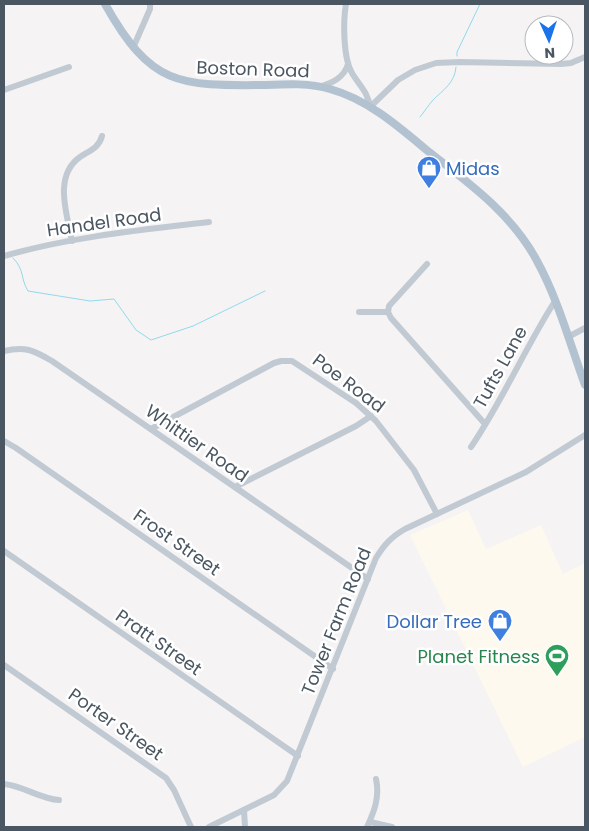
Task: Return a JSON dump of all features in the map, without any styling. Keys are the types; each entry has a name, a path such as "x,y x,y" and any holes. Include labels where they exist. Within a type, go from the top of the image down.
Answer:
{"main road":[{"name":"Boston Road","path":"105,4 133,48 147,62 163,73 187,82 215,85 291,84 319,87 346,95 370,107 398,126 501,213 528,245 538,262 555,301 585,384"}],"street":[{"path":"133,48 150,9 150,4"},
{"path":"346,4 345,27 348,64 367,94 370,107"},
{"path":"370,107 398,80 415,70 436,63 561,64 571,63 585,57"},
{"path":"319,87 341,76 348,64"},
{"path":"4,90 69,67"},
{"path":"72,241 63,181 69,168 76,160 97,147 102,136"},
{"name":"Handel Road","path":"4,256 40,246 210,222"},
{"path":"427,264 389,306 388,312 391,318 485,424"},
{"name":"Tufts Lane","path":"471,447 555,301"},
{"path":"359,312 388,312"},
{"path":"568,337 585,328"},
{"name":"Whittier Road","path":"4,351 25,348 39,354 368,579"},
{"name":"Poe Road","path":"151,430 261,370 281,361 292,361 356,403 371,416 414,470 437,514"},
{"path":"235,487 356,426 371,416"},
{"name":"Tower Farm Road","path":"209,827 279,792 287,782 368,579 381,550 390,538 405,529 526,472 585,435"},
{"name":"Frost Street","path":"4,442 16,448 333,669"},
{"name":"Pratt Street","path":"4,551 298,756"},
{"name":"Porter Street","path":"4,665 166,778 174,790 191,827"},
{"path":"376,779 378,788 377,800 368,825 392,827"},
{"path":"4,784 28,790 48,800 59,800"},
{"path":"244,810 245,827"}],"shaded area":[{"path":"468,510 486,549 541,525 563,574 585,563 585,737 523,767 410,535"}],"waterway":[{"path":"457,56 457,52 480,4"},
{"path":"420,117 433,100 451,82 456,67"},
{"path":"13,258 21,270 28,291 90,301 114,299 136,330 151,340 193,326 265,291"}],"place":[{"name":"Midas","path":"429,189"},
{"name":"Dollar Tree","path":"500,642"},
{"name":"Planet Fitness","path":"557,677"}]}
